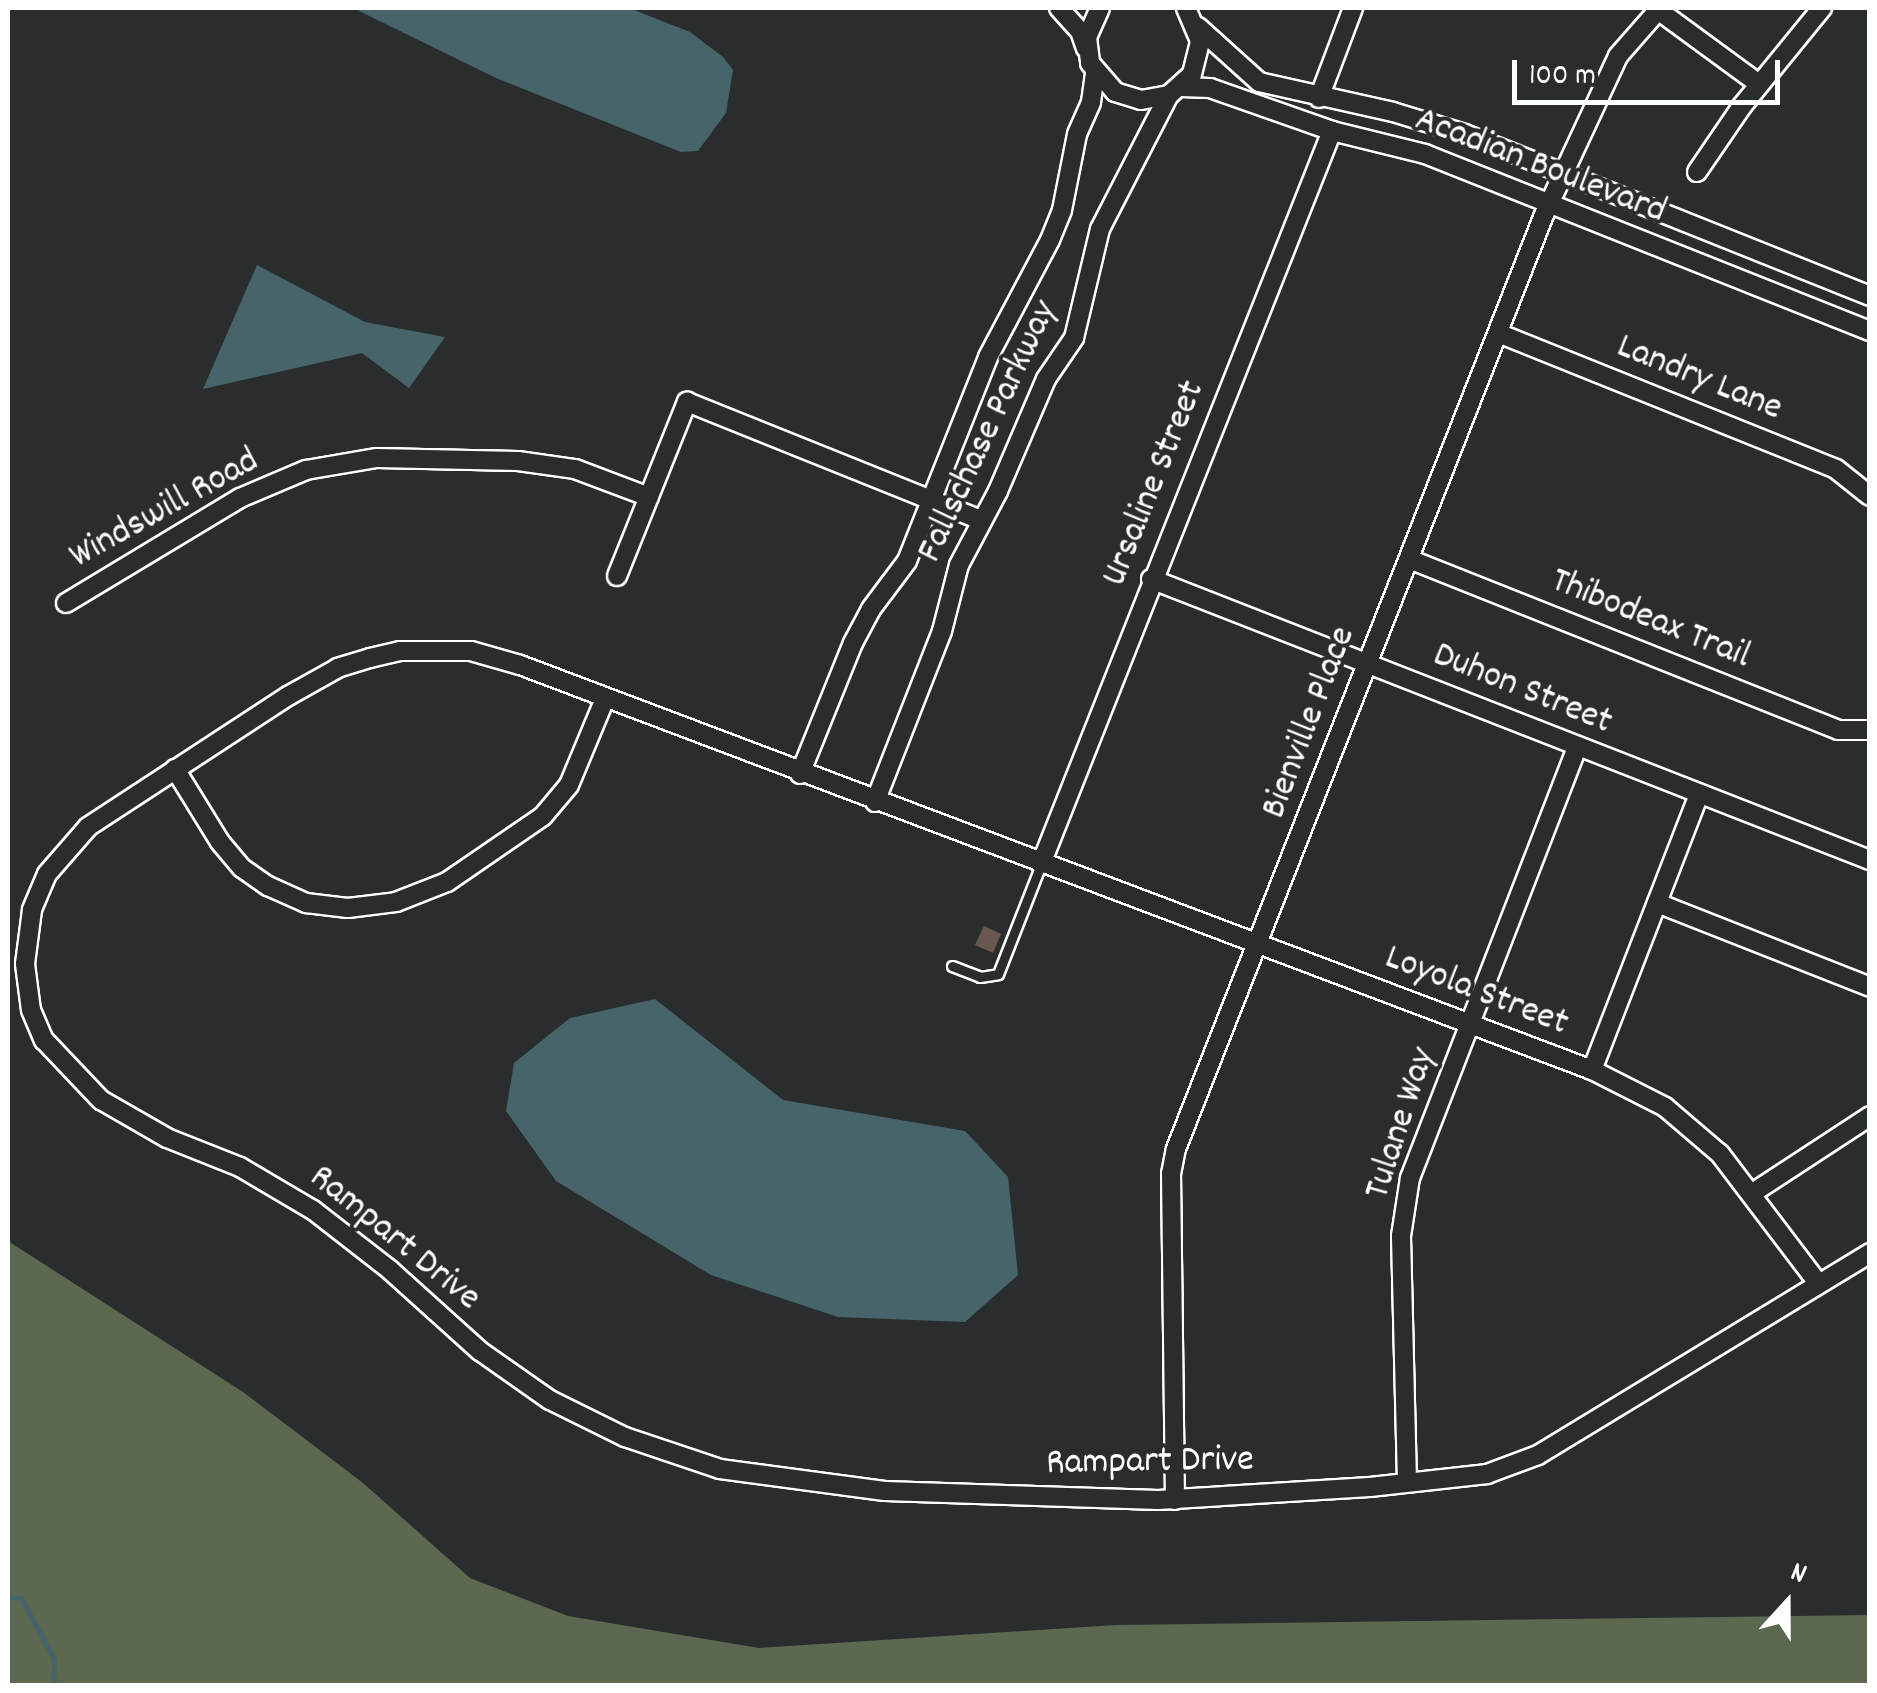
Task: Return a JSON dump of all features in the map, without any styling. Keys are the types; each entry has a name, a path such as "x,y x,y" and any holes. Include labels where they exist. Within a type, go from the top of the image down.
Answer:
{"street":[{"path":"1059,8 1080,30 1095,72"},
{"path":"1088,53 1087,37 1100,8"},
{"path":"1318,98 1353,8"},
{"path":"1659,8 1760,84"},
{"name":"Bienville Place","path":"1175,1500 1171,1174 1176,1149 1550,204 1618,56 1659,8"},
{"path":"1697,172 1760,84 1822,8"},
{"name":"Acadian Boulevard","path":"1192,14 1259,82 1392,112 1464,134 1562,177 1870,296"},
{"name":"Fallschase Parkway","path":"875,802 942,631 959,565 998,491 1046,379 1074,338 1107,212 1175,91 1199,58 1192,14"},
{"name":"Acadian Boulevard","path":"1095,72 1103,84 1128,98 1210,88 1332,130 1425,154 1870,330"},
{"name":"Fallschase Parkway","path":"800,774 870,609 907,560 988,357 1062,210 1095,72"},
{"name":"Ursaline Street","path":"1041,864 1332,130"},
{"name":"Landry Lane","path":"1498,332 1836,469 1870,496"},
{"path":"617,576 687,402 980,520"},
{"name":"Windswill Road","path":"66,603 240,498 306,470 377,458 518,461 575,469 649,496"},
{"name":"Thibodeax Trail","path":"1409,559 1838,730 1870,730"},
{"name":"Duhon Street","path":"1151,579 1870,860"},
{"name":"Rampart Drive","path":"1041,864 520,665 471,651 400,651 338,668 88,828 47,874 32,910 24,964 30,1010 44,1040 102,1100 168,1138 240,1167 313,1210 379,1261 480,1351 550,1400 684,1460 776,1479 886,1492 1175,1500 1487,1474 1538,1454 1870,1252"},
{"path":"175,769 220,842 242,868 268,886 306,903 335,906 396,902 446,882 543,816 569,785 604,700"},
{"name":"Tulane Way","path":"1407,1482 1404,1204 1410,1178 1576,747"},
{"path":"1592,1070 1699,794"},
{"name":"Loyola Street","path":"1041,864 1592,1070 1665,1107 1720,1154 1818,1283"},
{"path":"1657,903 1870,987"},
{"path":"1750,1194 1870,1116"}],"lane":[{"path":"952,966 980,977 998,974 1041,864"}],"green space":[{"path":"8,1241 243,1392 363,1483 470,1578 568,1616 759,1648 1115,1625 1869,1615 1869,1685 8,1685"}],"water":[{"path":"353,8 629,8 690,32 723,57 733,70 726,113 698,151 681,152 496,78"},
{"path":"257,265 365,322 445,337 409,388 362,353 203,389"},
{"path":"655,999 783,1100 965,1131 1008,1177 1018,1275 965,1322 838,1317 711,1275 556,1181 506,1111 514,1063 570,1018"}],"building":[{"path":"984,926 1001,934 993,953 975,945"}],"waterway":[{"path":"8,1596 21,1598 54,1659 53,1686"}]}
